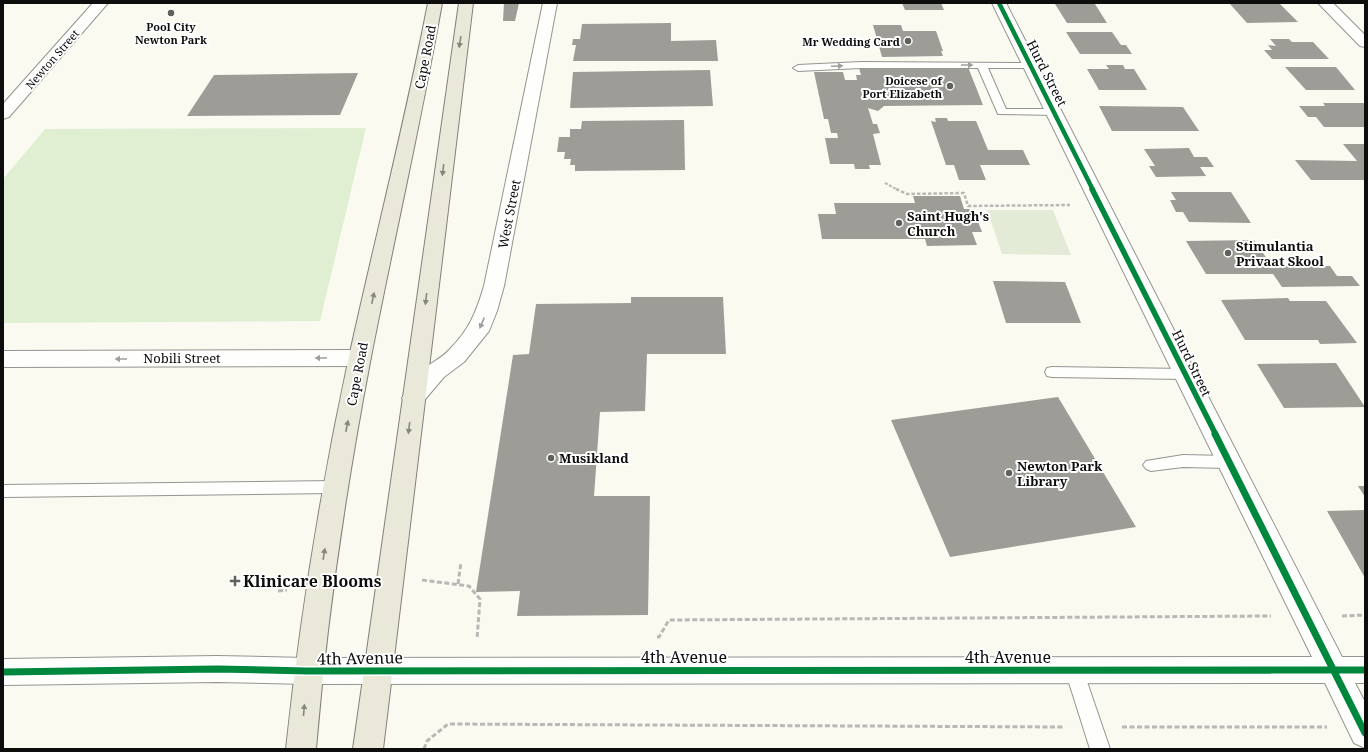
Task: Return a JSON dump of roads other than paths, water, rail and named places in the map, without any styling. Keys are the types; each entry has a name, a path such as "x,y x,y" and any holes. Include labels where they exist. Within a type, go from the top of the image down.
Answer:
{"main road":[{"name":"Cape Road","path":"301,749 307,671 335,487 360,358 422,74 434,3"},
{"path":"368,749 380,670 413,398 466,3"}],"street":[{"name":"Newton Street","path":"3,114 101,3"},
{"name":"West Street","path":"413,398 436,371 456,357 481,328 494,286 550,3"},
{"name":"Hurd Street","path":"999,3 1364,730"},
{"path":"1325,3 1365,43"},
{"name":"Nobili Street","path":"3,359 360,358"},
{"name":"4th Avenue","path":"3,672 217,669 307,671 1365,670"}],"lane":[{"path":"798,68 861,65 1030,65"},
{"path":"982,65 1002,112 1054,112"},
{"path":"1052,372 1185,374"},
{"path":"1152,465 1183,461 1229,462"},
{"path":"3,491 335,487"},
{"path":"1074,670 1100,749"}],"place":[{"name":"Pool City Newton Park","path":"171,13"},
{"name":"Mr Wedding Card","path":"908,41"},
{"name":"Doicese of Port Elizabeth","path":"950,86"},
{"name":"Saint Hugh's Church","path":"899,223"},
{"name":"Stimulantia Privaat Skool","path":"1228,253"},
{"name":"Musikland","path":"551,458"},
{"name":"Newton Park Library","path":"1009,473"},
{"name":"Klinicare Blooms","path":"235,581"}]}
